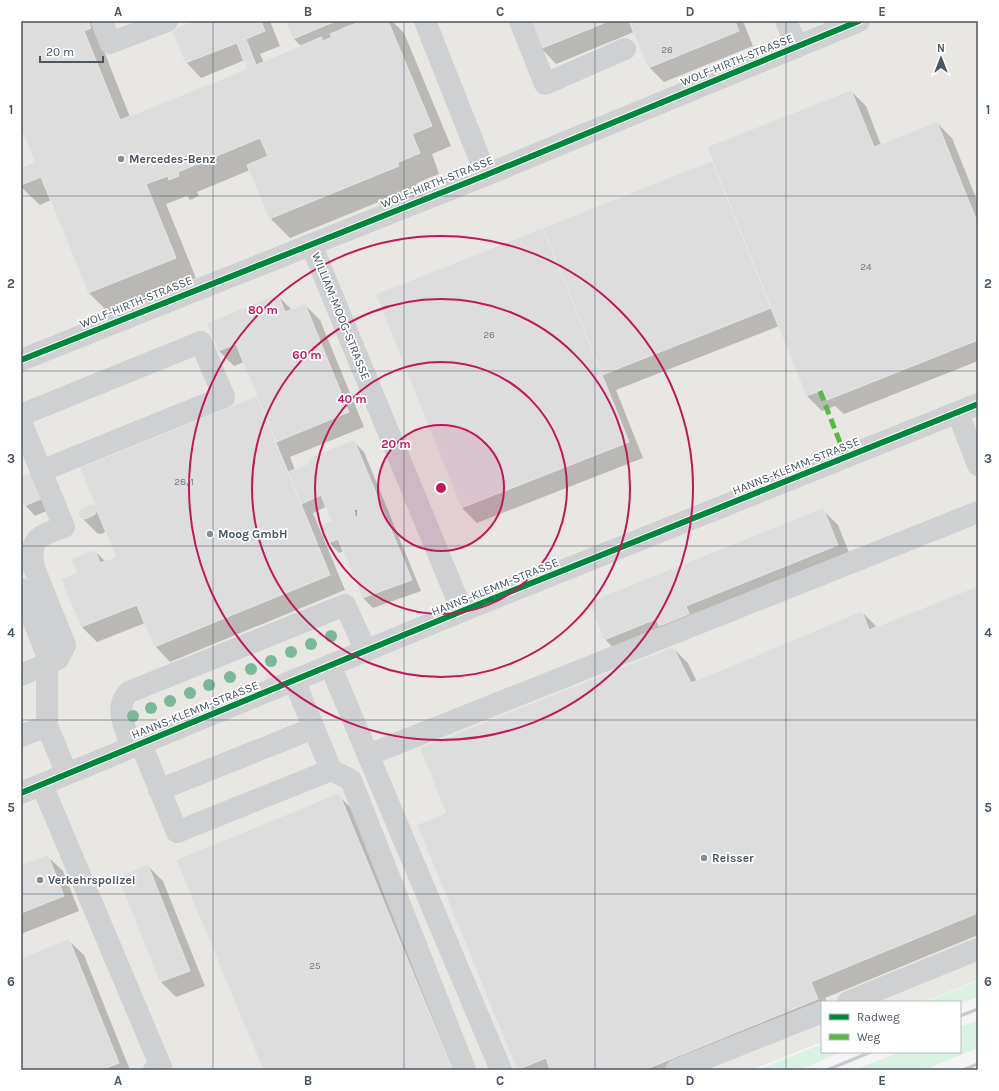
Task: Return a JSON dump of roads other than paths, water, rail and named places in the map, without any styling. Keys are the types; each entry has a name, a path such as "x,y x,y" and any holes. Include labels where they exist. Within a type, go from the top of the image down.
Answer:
{"street":[{"path":"102,21 110,43 167,21"},
{"path":"425,21 486,175"},
{"path":"520,21 545,84 625,49"},
{"path":"786,21 797,47"},
{"name":"WOLF-HIRTH-STRASSE","path":"21,360 486,175 860,21"},
{"name":"WILLIAM-MOOG-STRASSE","path":"311,244 462,611"},
{"path":"21,415 201,342 224,397 41,471"},
{"name":"HANNS-KLEMM-STRASSE","path":"21,793 462,611 978,404"},
{"path":"958,413 978,465"},
{"path":"21,422 64,527 40,536 34,542 32,550 34,568 64,645 58,660 21,675"},
{"path":"368,755 978,512"},
{"path":"21,589 26,618 47,655 47,726 67,774"},
{"path":"331,770 177,832 159,790 137,746 122,722 121,712 124,697 136,689 345,605 366,651"},
{"path":"330,665 501,1070"},
{"path":"294,680 331,770 351,780 465,1070"},
{"path":"21,736 47,726"},
{"path":"159,790 314,728"},
{"path":"42,785 161,1067 154,1070"},
{"path":"850,1001 978,949"},
{"path":"676,1070 821,1012"}],"railway":[{"path":"961,1016 978,1009"},
{"path":"827,1070 869,1053"},
{"path":"963,1070 978,1064"}],"place":[{"name":"Mercedes-Benz","path":"121,159"},
{"name":"Moog GmbH","path":"210,534"},
{"name":"Reisser","path":"704,858"},
{"name":"Verkehrspolizei","path":"40,880"}]}
